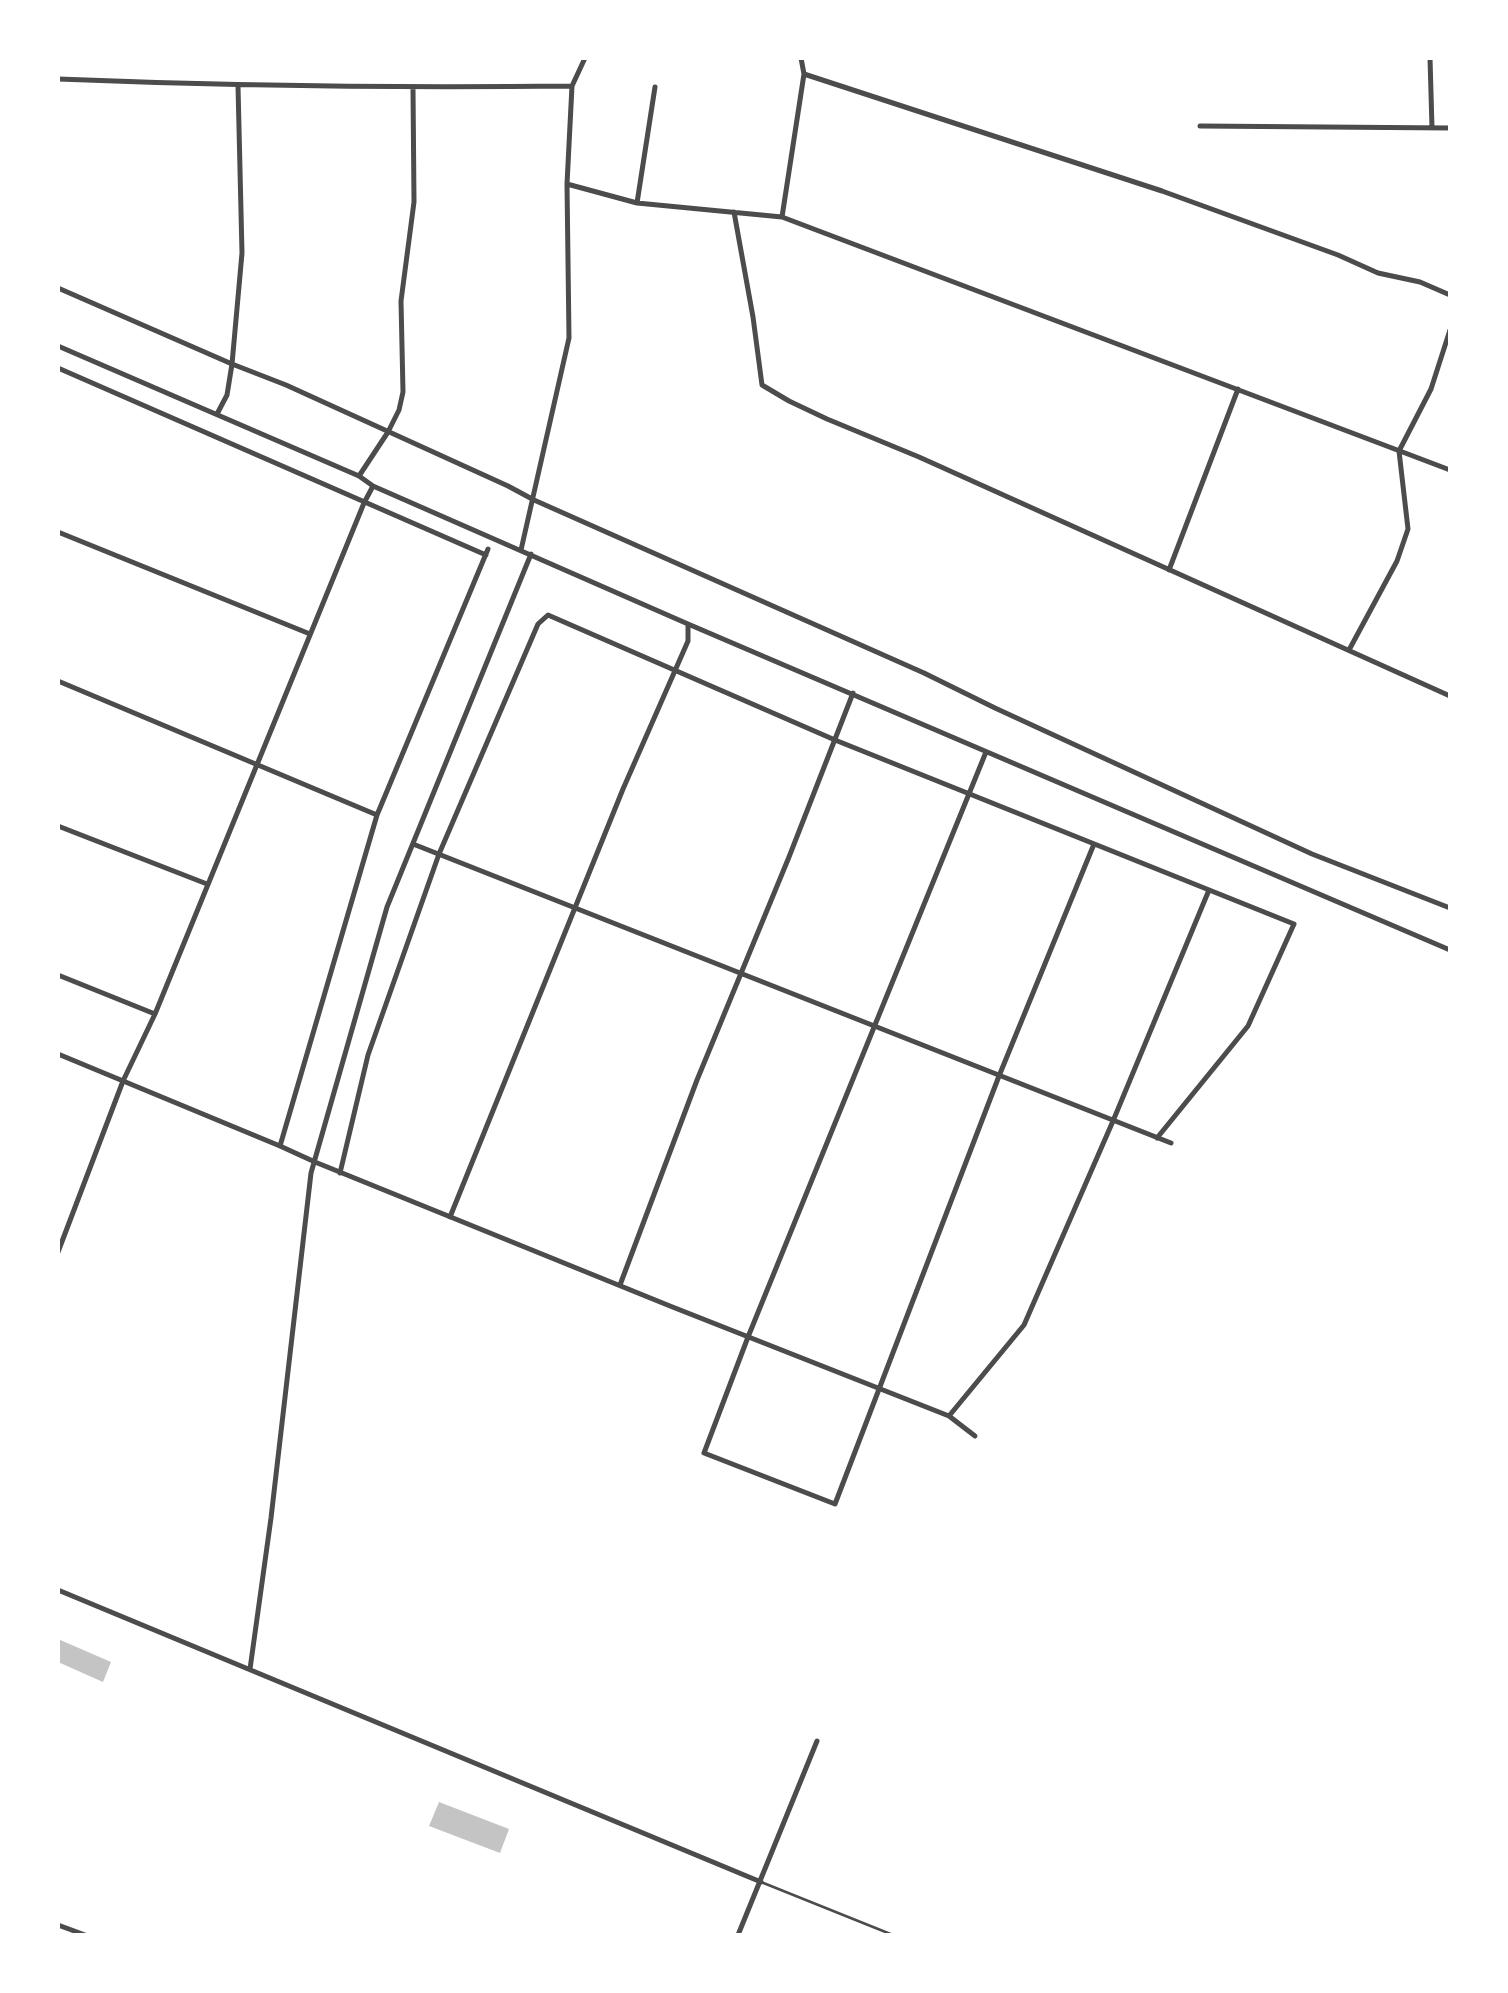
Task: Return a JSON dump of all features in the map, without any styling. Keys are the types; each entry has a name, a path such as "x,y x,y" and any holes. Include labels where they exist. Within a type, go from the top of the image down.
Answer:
{"street":[{"path":"521,550 569,338 568,184 572,86 585,58"},
{"path":"782,218 804,74 801,58"},
{"path":"1430,58 1432,128"},
{"path":"804,74 1162,191 1338,255 1378,273 1420,282 1450,295"},
{"path":"58,79 238,86 572,86"},
{"path":"217,414 228,395 242,253 238,86"},
{"path":"359,476 388,432 399,410 402,393 401,301 414,202 414,88"},
{"path":"637,203 655,88"},
{"path":"1200,126 1450,128"},
{"path":"568,184 637,203 782,218 1450,471"},
{"path":"734,212 762,385 827,419 919,457 1450,696"},
{"path":"58,288 286,385 534,500 924,673 1312,854 1450,908"},
{"path":"1349,650 1397,561 1408,529 1399,451 1431,389 1450,330"},
{"path":"58,346 359,476 373,486 688,624 1450,950"},
{"path":"58,368 364,503 487,552 377,815 280,1146"},
{"path":"1169,570 1238,389"},
{"path":"58,1252 123,1081 155,1014 373,486"},
{"path":"58,532 310,634"},
{"path":"250,1669 271,1518 312,1173 387,907 531,554"},
{"path":"340,1172 368,1055 439,854 538,624 548,615 835,740 1294,924 1248,1026 1157,1138"},
{"path":"450,1217 623,789 688,640 688,624"},
{"path":"58,681 377,815"},
{"path":"620,1285 692,1093 853,693"},
{"path":"986,752 748,1337 704,1453 835,1504 999,1076 1094,844"},
{"path":"58,825 207,884"},
{"path":"412,844 1171,1143"},
{"path":"949,1416 1024,1325 1209,890"},
{"path":"58,975 155,1014"},
{"path":"58,1054 450,1217 949,1416 975,1436"},
{"path":"58,1590 761,1882"},
{"path":"738,1935 817,1741"},
{"path":"58,1925 85,1935"}],"lane":[{"path":"761,1882 893,1935"}],"building":[{"path":"58,1639 111,1662 103,1682 58,1662"},
{"path":"439,1802 509,1829 500,1853 429,1826"}]}
